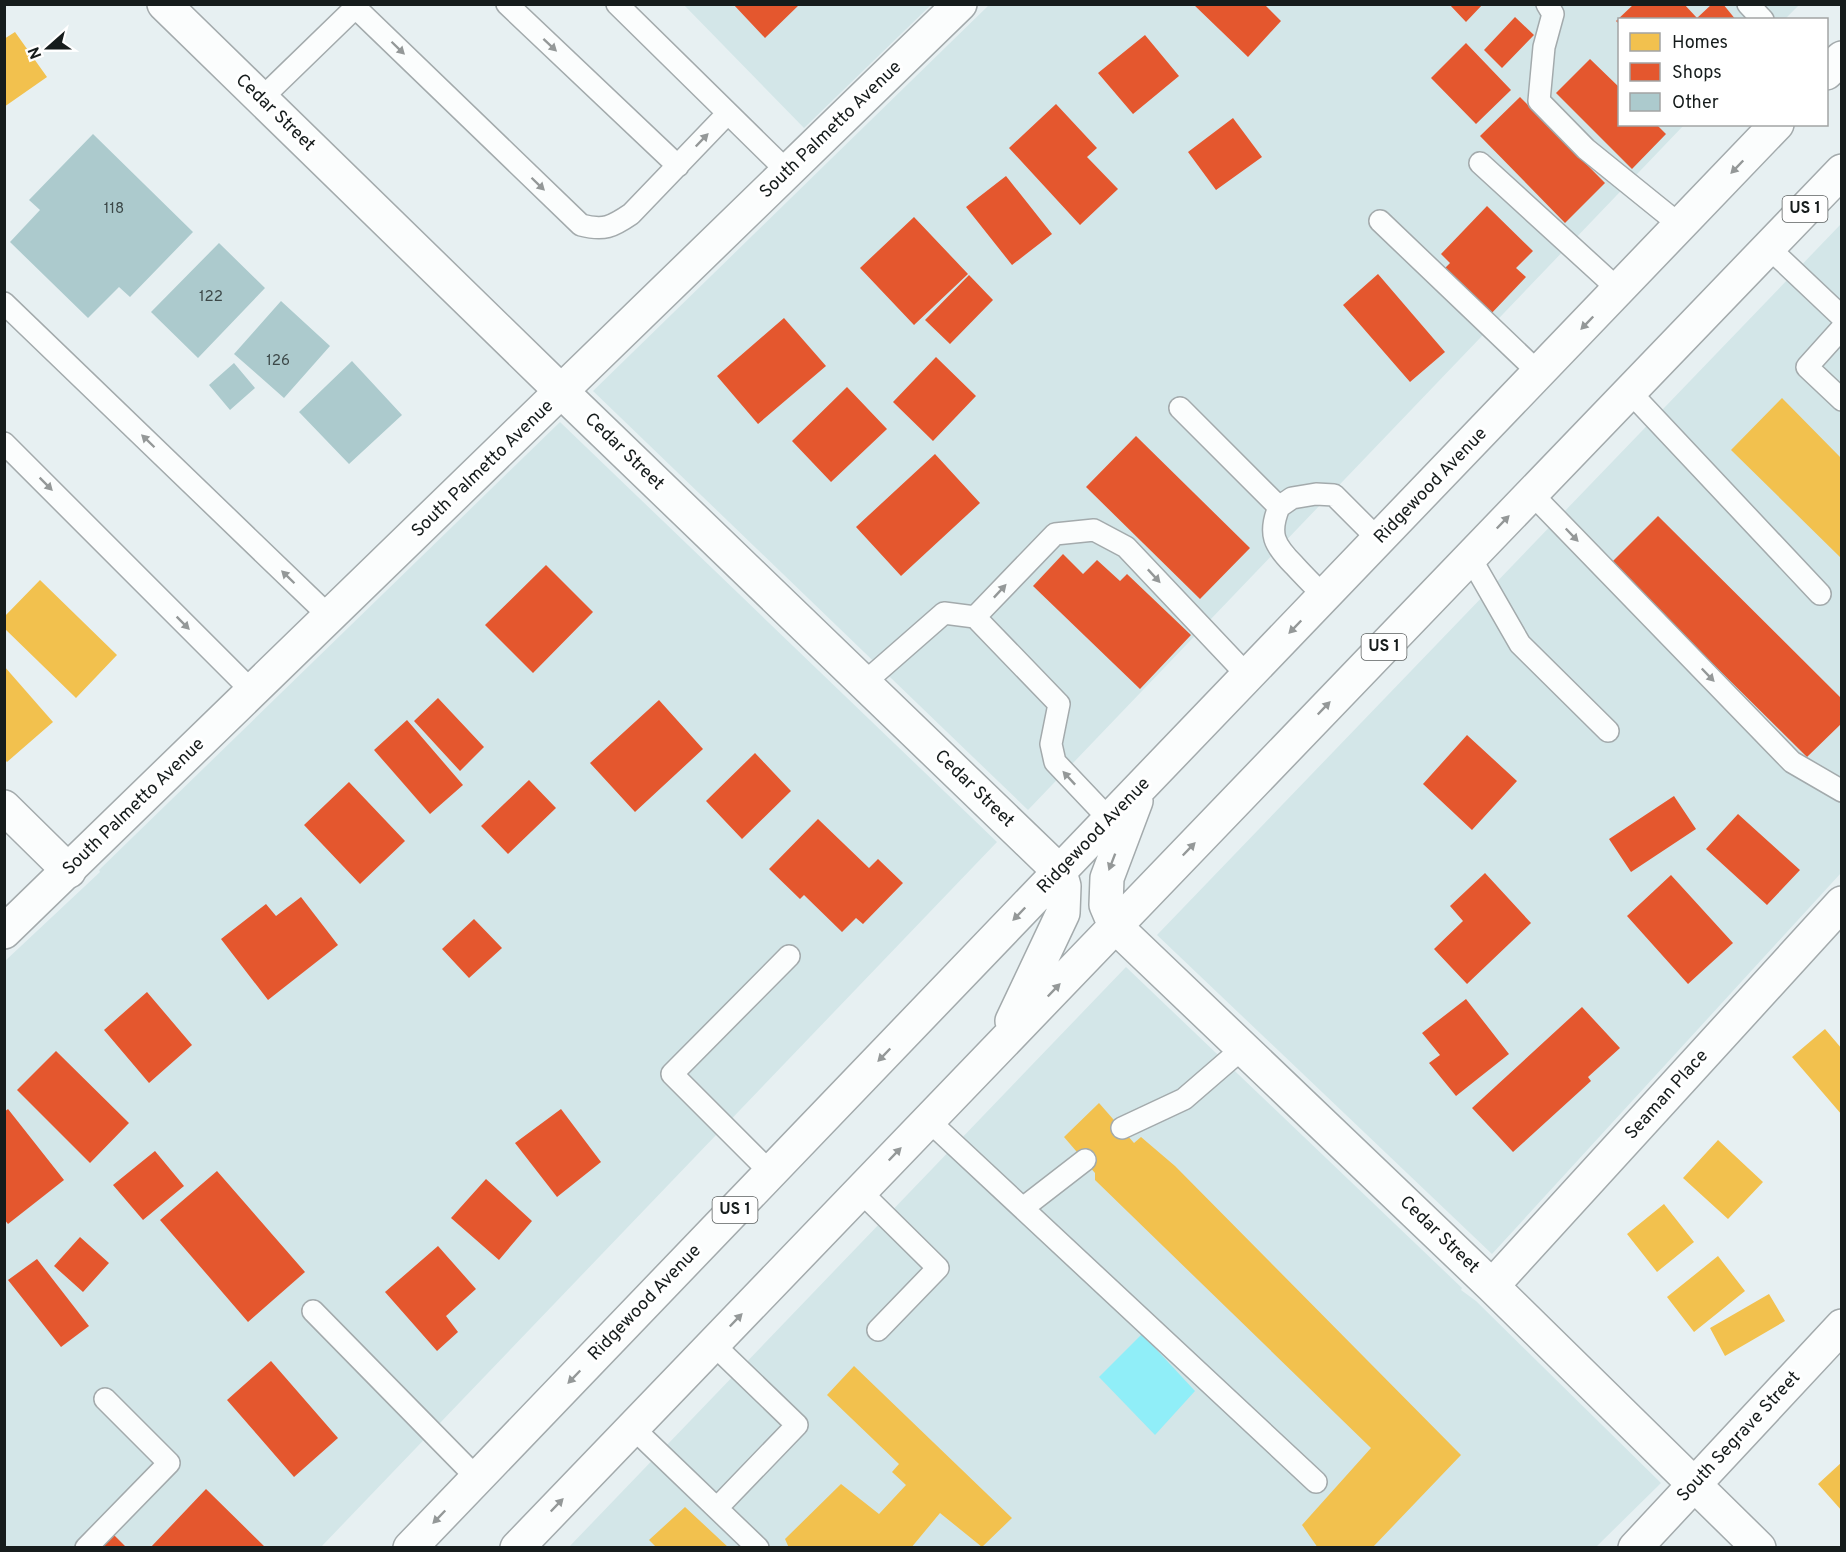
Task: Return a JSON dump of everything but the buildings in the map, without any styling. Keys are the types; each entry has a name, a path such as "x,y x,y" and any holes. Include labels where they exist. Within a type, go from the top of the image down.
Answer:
{"street":[{"name":"Cedar Street","path":"164,4 1060,872"},
{"name":"South Palmetto Avenue","path":"4,932 960,4"},
{"path":"1828,72 1842,58"},
{"name":"Ridgewood Avenue","path":"410,1548 1775,126"},
{"name":"US 1","path":"521,1546 1842,171"},
{"path":"1115,926 1107,905 1107,878 1140,788"},
{"path":"4,807 69,871"},
{"path":"999,1047 1063,913 1064,886 1060,872"},
{"name":"Seaman Place","path":"1492,1286 1842,903"},
{"name":"Cedar Street","path":"1115,926 1492,1286 1759,1548"},
{"name":"South Segrave Street","path":"1635,1548 1842,1326"}],"lane":[{"path":"507,4 678,166"},
{"path":"617,4 788,172"},
{"path":"1547,4 1553,14 1544,47 1539,101 1586,148 1680,225"},
{"path":"1748,4 1761,18"},
{"path":"261,99 358,6 581,225 597,229 614,225 631,214 728,113"},
{"path":"1479,163 1619,290"},
{"path":"1380,221 1539,373"},
{"path":"1768,247 1842,317"},
{"path":"4,303 330,617"},
{"path":"1842,328 1807,367 1842,400"},
{"path":"1629,392 1820,594"},
{"path":"1180,408 1279,507"},
{"path":"4,443 253,692"},
{"path":"1324,596 1279,550 1274,537 1273,521 1279,507 1292,498 1316,494 1334,495 1379,540"},
{"path":"1531,494 1792,762 1842,791"},
{"path":"975,617 1055,534 1094,530 1126,547 1248,676"},
{"path":"1470,557 1520,644 1608,731"},
{"path":"864,683 944,613 975,617 1059,704 1051,744 1055,762 1110,820"},
{"path":"771,1173 672,1074 789,957"},
{"path":"1122,1128 1184,1099 1243,1048"},
{"path":"928,1120 1316,1482"},
{"path":"1023,1208 1085,1160"},
{"path":"860,1191 938,1268 878,1330"},
{"path":"312,1311 477,1478"},
{"path":"713,1344 797,1425 717,1508"},
{"path":"86,1548 169,1464 105,1400"},
{"path":"633,1427 758,1548"}],"shaded area":[{"path":"684,5 931,5 804,128"},
{"path":"989,5 1799,5 1786,18 1618,18 1618,126 1683,126 1028,810 593,391"},
{"path":"1841,224 1841,873 1492,1254 1157,935"},
{"path":"560,422 997,842 321,1547 5,1548 5,961 100,872 99,870"},
{"path":"1126,967 1462,1288 1461,1290 1476,1301 1661,1483 1596,1547 568,1548"}],"water":[{"path":"1142,1334 1195,1391 1155,1435 1099,1377"}]}
